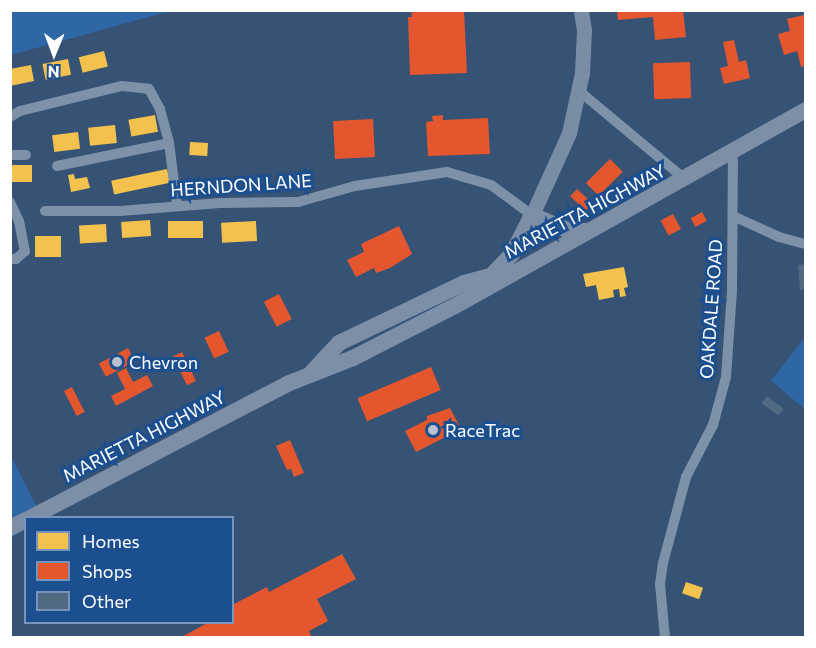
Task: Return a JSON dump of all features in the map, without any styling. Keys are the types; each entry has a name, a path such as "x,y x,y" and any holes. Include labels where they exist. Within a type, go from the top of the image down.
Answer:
{"main road":[{"name":"MARIETTA HIGHWAY","path":"455,306 491,276 512,254 562,153 578,90 584,49 581,10"},
{"name":"MARIETTA HIGHWAY","path":"34,516 276,390 353,358 455,306 806,110"},
{"path":"532,215 567,230 588,231"},
{"name":"MARIETTA HIGHWAY","path":"309,375 339,343 464,283 491,276"},
{"path":"10,528 24,521"}],"street":[{"path":"10,117 20,111 122,86 149,89 160,109 169,142 177,206"},
{"path":"578,90 685,179"},
{"path":"57,166 169,142"},
{"name":"OAKDALE ROAD","path":"665,638 660,584 663,563 686,477 713,425 726,377 731,321 733,152"},
{"path":"10,155 26,155"},
{"name":"HERNDON LANE","path":"45,211 120,211 177,206 298,202 355,186 447,172 491,185 532,215"},
{"path":"10,202 25,251 16,259 10,259"},
{"path":"733,216 779,237 806,244"}],"shaded area":[{"path":"11,10 170,10 170,11 11,55"},
{"path":"805,337 805,409 771,381"},
{"path":"10,454 41,516 24,516 24,529 10,538"}],"building: Homes":[{"path":"104,51 108,67 83,73 79,57"},
{"path":"68,59 71,75 46,80 42,64"},
{"path":"31,65 34,81 10,86 10,69"},
{"path":"155,115 158,132 131,136 128,120"},
{"path":"115,125 117,143 90,146 88,128"},
{"path":"78,132 80,149 54,152 52,135"},
{"path":"190,142 208,143 207,156 189,155"},
{"path":"10,165 32,165 32,182 10,182"},
{"path":"167,169 170,183 114,195 111,181"},
{"path":"74,174 75,179 87,177 90,188 71,192 68,175"},
{"path":"150,220 151,236 122,238 121,222"},
{"path":"168,221 203,221 203,238 168,238"},
{"path":"256,221 257,241 222,243 221,223"},
{"path":"106,224 107,242 80,243 79,225"},
{"path":"35,236 61,236 61,257 35,257"},
{"path":"624,267 628,287 624,288 626,296 620,297 619,289 613,290 614,297 599,300 596,285 586,287 583,274"},
{"path":"686,582 703,588 699,599 682,593"}],"building: Shops":[{"path":"411,10 464,10 467,73 410,75 408,17 412,17"},
{"path":"617,10 683,10 686,37 655,40 653,17 618,20"},
{"path":"804,15 806,66 801,67 797,51 784,55 778,34 790,31 787,19"},
{"path":"734,40 739,62 746,60 750,78 724,84 720,68 728,66 723,42"},
{"path":"690,62 691,98 654,99 653,63"},
{"path":"443,115 443,120 488,118 490,154 428,156 426,122 433,121 432,116"},
{"path":"373,119 375,157 335,159 333,121"},
{"path":"610,159 623,172 599,196 586,183"},
{"path":"577,189 592,203 586,211 570,196"},
{"path":"702,212 707,221 695,227 691,218"},
{"path":"673,214 681,229 669,236 661,221"},
{"path":"399,226 412,254 390,268 376,273 374,268 356,277 347,260 364,252 361,244"},
{"path":"279,294 292,319 277,327 264,302"},
{"path":"219,331 229,352 214,359 204,338"},
{"name":"Chevron","path":"128,348 135,361 106,377 99,363"},
{"path":"182,352 196,381 187,385 173,356"},
{"path":"431,367 441,390 367,421 357,398"},
{"name":"Chevron","path":"126,368 133,382 147,375 153,386 116,406 111,396 125,389 117,373"},
{"path":"72,387 85,412 77,416 64,391"},
{"name":"RaceTrac","path":"450,408 461,429 416,452 405,431 427,420 427,416"},
{"path":"290,440 304,473 294,477 291,469 287,470 276,446"},
{"path":"342,554 356,579 317,599 328,621 309,631 311,636 308,638 180,638 205,624 234,624 234,604 267,587 269,592"}],"building: Other":[{"path":"806,264 806,290 800,290 798,265"},
{"path":"767,396 784,409 778,416 762,403"}],"place":[{"name":"Chevron","path":"117,362"},
{"name":"RaceTrac","path":"433,430"}]}
